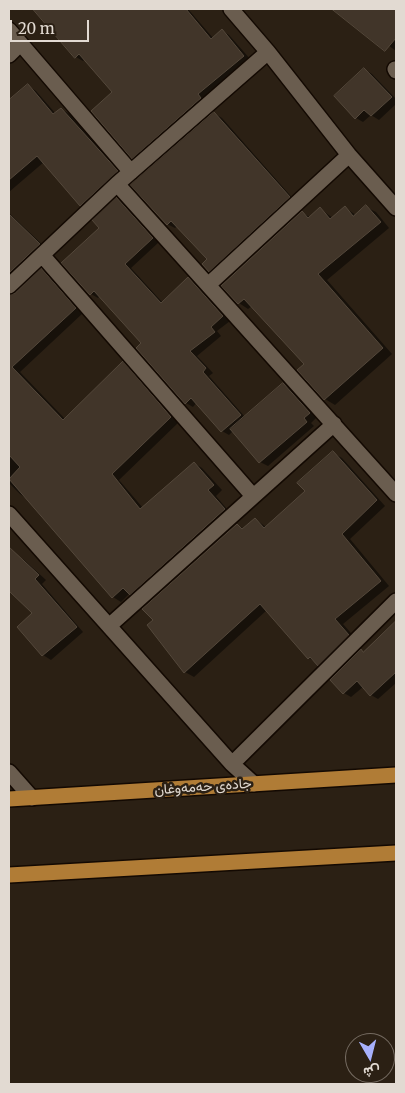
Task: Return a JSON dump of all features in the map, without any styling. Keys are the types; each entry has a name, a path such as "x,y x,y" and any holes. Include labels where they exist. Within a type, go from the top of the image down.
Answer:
{"main road":[{"name":"جادەی حەمەوغان","path":"9,799 396,774"},
{"path":"9,875 396,852"}],"street":[{"path":"231,9 268,52 348,155 396,208"},
{"path":"9,30 131,172"},
{"path":"9,55 20,44"},
{"path":"9,286 117,184 268,52"},
{"path":"208,285 348,155"},
{"path":"117,184 396,494"},
{"path":"42,255 253,496"},
{"path":"109,626 334,424"},
{"path":"9,514 232,764 254,784"},
{"path":"232,764 396,601"},
{"path":"9,772 32,798"}],"building":[{"path":"33,9 186,9 211,39 222,29 244,56 198,94 201,98 132,159 91,111 112,92 79,54 75,58"},
{"path":"332,9 396,9 396,38 385,51"},
{"path":"364,68 392,97 371,116 364,110 355,119 334,96"},
{"path":"28,84 53,114 61,108 118,171 80,206 37,156 9,180 9,100"},
{"path":"214,112 290,197 209,272 202,264 207,259 171,221 167,225 130,185"},
{"path":"116,197 153,238 125,264 161,303 188,277 223,316 211,327 215,332 190,351 206,368 203,372 241,415 221,432 191,398 185,404 136,348 141,343 94,291 90,295 61,263 99,228 92,220"},
{"path":"366,205 381,222 318,274 383,348 324,400 297,370 304,364 244,299 238,304 221,286 302,211 308,218 320,207 330,219 345,206 353,216"},
{"path":"9,214 40,244 9,273"},
{"path":"41,268 76,308 12,367 63,420 123,361 171,417 112,474 140,509 194,462 214,485 208,490 225,509 130,595 123,588 112,598 9,479 20,467 9,455 9,295 15,293"},
{"path":"283,383 310,413 304,418 307,422 259,463 230,429"},
{"path":"333,451 377,500 342,534 381,581 335,619 349,635 318,666 310,657 308,659 260,604 184,673 147,625 153,620 142,609 237,524 242,529 255,518 264,528 305,491 297,483"},
{"path":"9,547 39,575 35,579 77,627 42,656 17,627 32,613 9,591"},
{"path":"396,621 396,672 370,696 357,681 343,694 330,680 361,649 363,652"}]}
